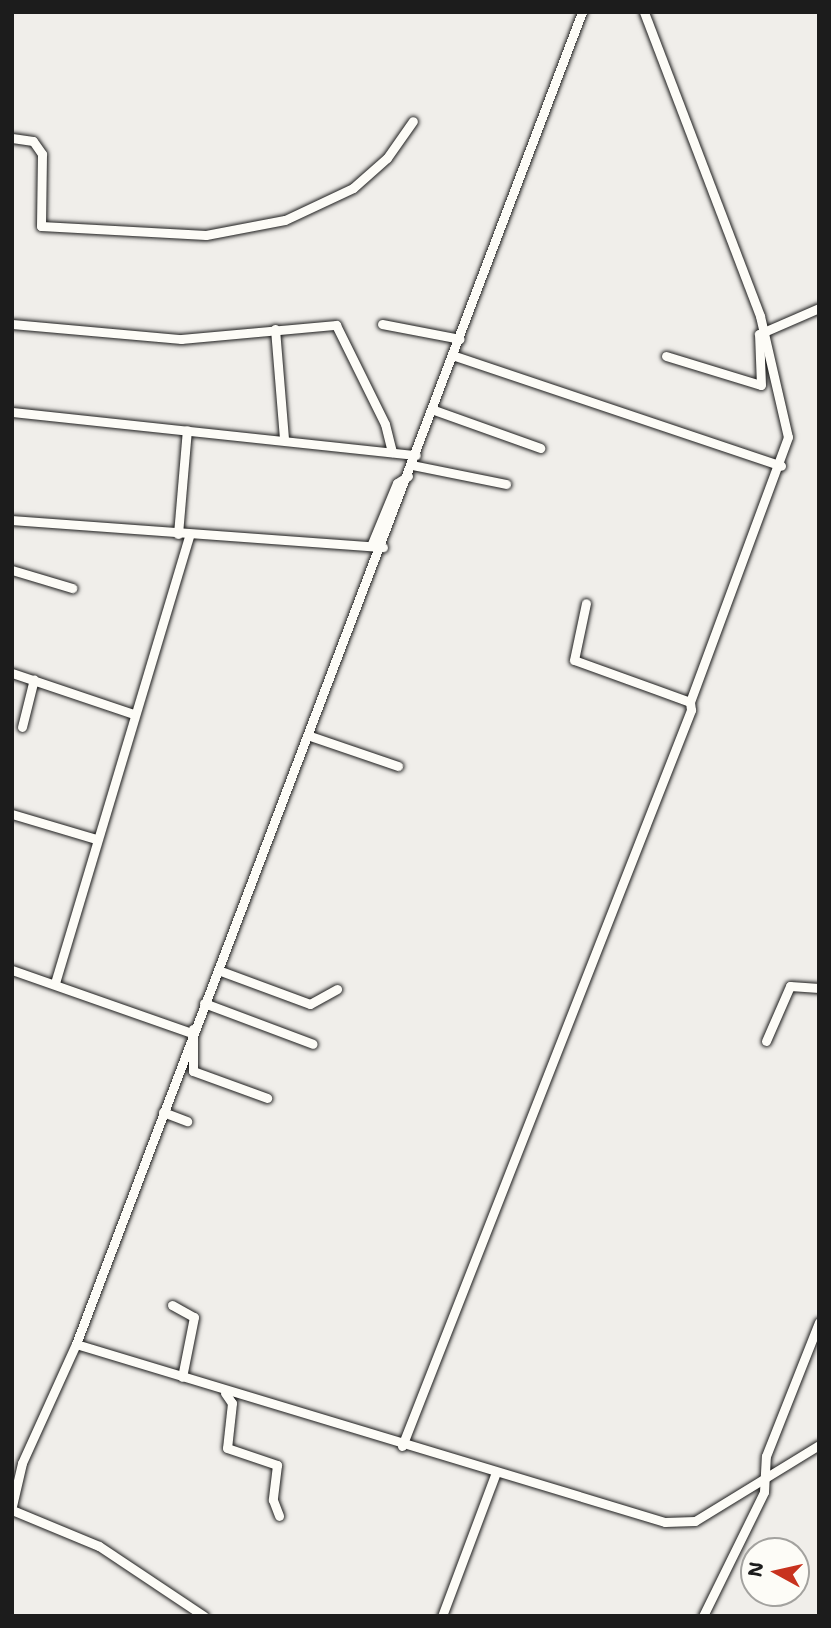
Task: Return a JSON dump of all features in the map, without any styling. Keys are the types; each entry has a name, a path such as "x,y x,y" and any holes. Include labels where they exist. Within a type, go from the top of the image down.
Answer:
{"street":[{"path":"204,1616 99,1546 12,1508 17,1461 76,1344 193,1031 383,547 582,12"},
{"path":"402,1447 682,738 690,702 781,466 788,437 784,400 765,330 644,12"},
{"path":"12,138 33,141 42,154 41,226 206,235 285,220 353,188 387,158 413,121"},
{"path":"666,356 761,385 766,383 757,341 765,330 819,308"},
{"path":"12,324 181,339 275,329 340,327 392,452"},
{"path":"382,324 460,339"},
{"path":"275,329 284,439"},
{"path":"455,355 781,466"},
{"path":"434,410 540,448"},
{"path":"12,412 416,455"},
{"path":"178,534 187,429"},
{"path":"412,465 506,484"},
{"path":"371,546 397,483 408,476"},
{"path":"12,520 189,535 383,547"},
{"path":"55,983 189,535"},
{"path":"12,570 72,588"},
{"path":"586,603 574,660 690,702"},
{"path":"12,673 134,714"},
{"path":"22,727 34,679"},
{"path":"310,736 398,766"},
{"path":"12,814 96,839"},
{"path":"12,970 193,1031"},
{"path":"218,970 310,1004 337,989"},
{"path":"766,1041 790,986 819,988"},
{"path":"204,1003 313,1044"},
{"path":"193,1031 193,1071 267,1098"},
{"path":"163,1112 187,1121"},
{"path":"172,1305 194,1317 182,1377"},
{"path":"704,1616 764,1492 762,1477 819,1322"},
{"path":"76,1344 225,1393 640,1517 685,1523 819,1445"},
{"path":"225,1393 232,1403 227,1448 277,1465 273,1500 279,1516"},
{"path":"442,1616 495,1475"}]}
